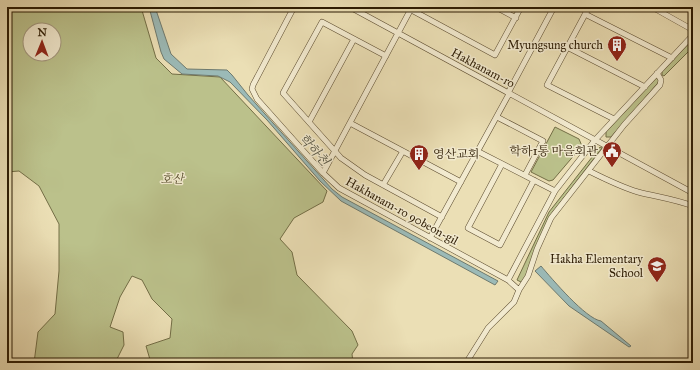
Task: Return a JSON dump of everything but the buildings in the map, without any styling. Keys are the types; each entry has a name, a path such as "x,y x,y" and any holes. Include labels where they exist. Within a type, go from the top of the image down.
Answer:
{"street":[{"name":"Hakhanam-ro 90beon-gil","path":"294,7 252,89 257,99 323,173 339,188 508,280 519,290"},
{"name":"Hakhanam-ro","path":"350,7 693,193"},
{"path":"496,7 516,18"},
{"path":"323,173 410,8 495,55 521,7"},
{"path":"430,238 497,117 554,7"},
{"path":"589,7 547,85 614,119"},
{"path":"652,7 693,30"},
{"path":"585,14 672,58"},
{"path":"386,56 322,22 283,93 341,158 365,175 442,217"},
{"path":"508,280 555,191 595,140 693,35"},
{"path":"309,122 354,38"},
{"path":"567,47 644,87"},
{"path":"466,363 488,328 514,302 519,290 528,276 537,249 551,218 607,147 660,85 661,80 657,73"},
{"path":"497,117 543,141 525,176"},
{"path":"350,123 461,182"},
{"path":"383,185 403,151"},
{"path":"477,151 555,191"},
{"path":"502,164 468,228 500,245 534,180"},
{"path":"589,171 638,192 669,197 693,206"}],"green space":[{"name":"호산","path":"7,7 141,7 156,58 172,74 220,77 327,191 323,202 294,218 280,239 292,252 297,275 352,331 358,345 352,354 353,363 151,363 146,346 170,338 172,319 152,299 142,280 132,276 120,297 110,327 123,332 124,345 115,363 34,363 38,332 55,314 59,271 59,224 39,186 19,171 7,172"},
{"path":"693,39 693,47 664,76 662,75 662,72"},
{"path":"657,77 659,81 657,84 611,137 606,137 606,132"},
{"path":"555,127 579,139 582,146 553,180 549,181 531,172"},
{"path":"600,147 602,148 549,217 524,281 521,282 517,280 549,212"}],"water":[{"path":"149,7 155,7 171,54 187,69 227,70 332,189 342,197 498,281 495,285 341,201 320,181 267,120 230,82 218,76 182,74 164,59"},
{"path":"541,266 578,306 595,319 601,321 631,346 629,347 569,306 535,271"}],"place":[{"name":"Myungsung church","path":"617,62"},
{"name":"학하1통 마을회관","path":"612,168"},
{"name":"영산교회","path":"419,171"},
{"name":"Hakha Elementary School","path":"657,283"}],"water label":[{"name":"학하천","path":"314,150"}]}
